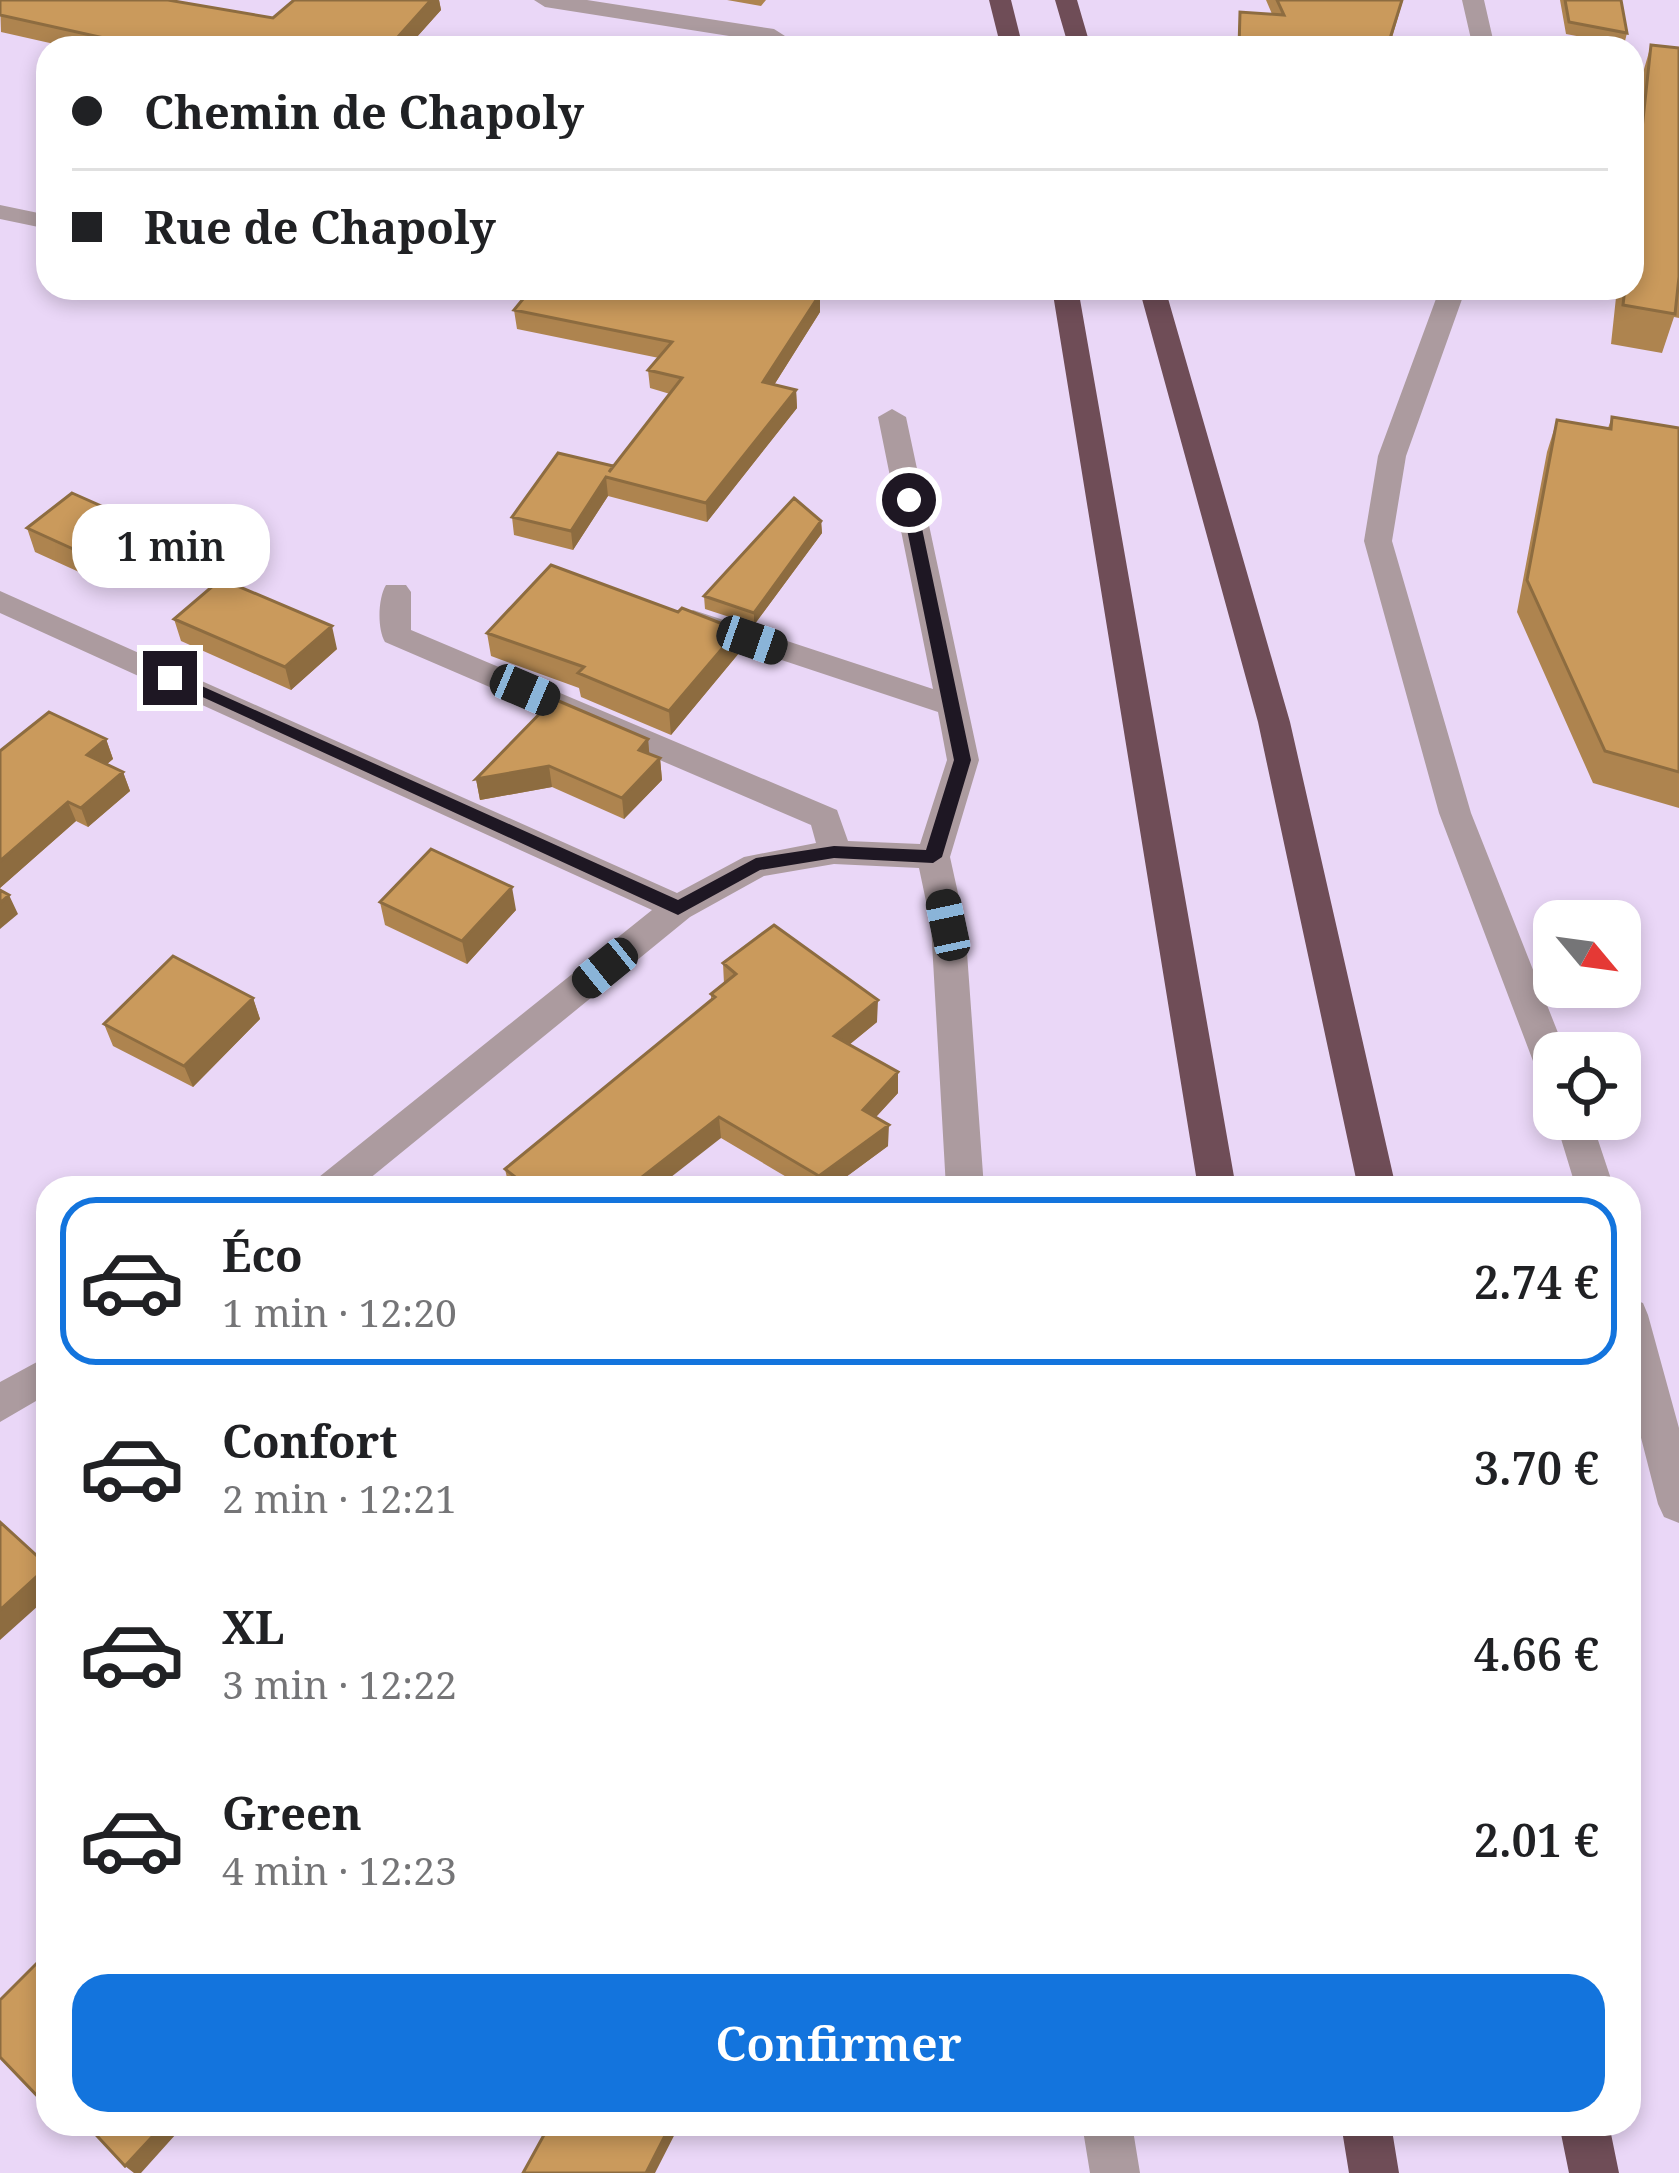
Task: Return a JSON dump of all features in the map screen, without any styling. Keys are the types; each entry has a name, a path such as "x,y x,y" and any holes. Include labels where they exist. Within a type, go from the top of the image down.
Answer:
{"highway":[{"path":"1000,0 1009,36"},
{"path":"1066,0 1076,36"},
{"path":"1067,300 1139,705 1214,1176"},
{"path":"1156,300 1274,722 1374,1176"},
{"path":"1368,2136 1374,2173"},
{"path":"1586,2136 1594,2173"}],"street":[{"path":"545,0 774,36"},
{"path":"1473,0 1481,36"},
{"path":"0,212 36,220"},
{"path":"1449,300 1392,456 1378,541 1455,813 1540,1032"},
{"path":"892,417 963,760 933,857 948,925 964,1176"},
{"path":"396,592 396,635 826,818 834,852"},
{"path":"0,601 678,908"},
{"path":"654,607 952,706"},
{"path":"347,1176 678,908 756,865 834,852 933,857"},
{"path":"1580,1140 1591,1176"},
{"path":"1641,1360 1679,1504"},
{"path":"0,1404 36,1381"},
{"path":"1109,2136 1115,2173"}],"building":[{"path":"0,0 168,0 273,18 294,0 431,0 399,36 95,36 0,15"},
{"path":"1277,0 1402,0 1391,36 1239,36 1240,12 1284,15"},
{"path":"1565,0 1621,0 1627,33 1569,22"},
{"path":"1651,45 1679,48 1675,314 1623,305 1624,300 1644,300 1644,110"},
{"path":"522,300 816,300 763,382 796,390 706,503 606,477 571,531 512,517 558,453 613,466 609,472 682,378 648,370 672,342 514,310"},
{"path":"1612,417 1679,428 1679,772 1605,751 1527,580 1557,420 1611,429"},
{"path":"72,493 135,521 96,553 82,553 27,528"},
{"path":"794,498 821,521 754,613 704,596"},
{"path":"551,565 738,630 669,711 578,673 584,667 487,633"},
{"path":"221,579 332,626 285,667 174,619"},
{"path":"554,699 648,739 639,750 660,758 622,798 549,766 476,779"},
{"path":"49,712 106,739 87,755 123,772 81,808 68,802 0,861 0,751"},
{"path":"431,849 512,887 462,941 380,902"},
{"path":"774,925 878,1000 834,1036 898,1072 863,1110 889,1125 819,1176 719,1117 643,1176 514,1176 505,1169 715,997 711,994 736,974 723,963"},
{"path":"173,956 253,998 184,1066 104,1024"},
{"path":"0,1522 36,1555 36,1577 0,1610"},
{"path":"36,1964 36,2095 0,2057 0,2000"},
{"path":"97,2136 153,2136 125,2166"},
{"path":"543,2136 665,2136 646,2173 523,2173"}],"route":[{"path":"170,678 678,908 756,865 834,852 933,857 963,760 909,500"}]}
